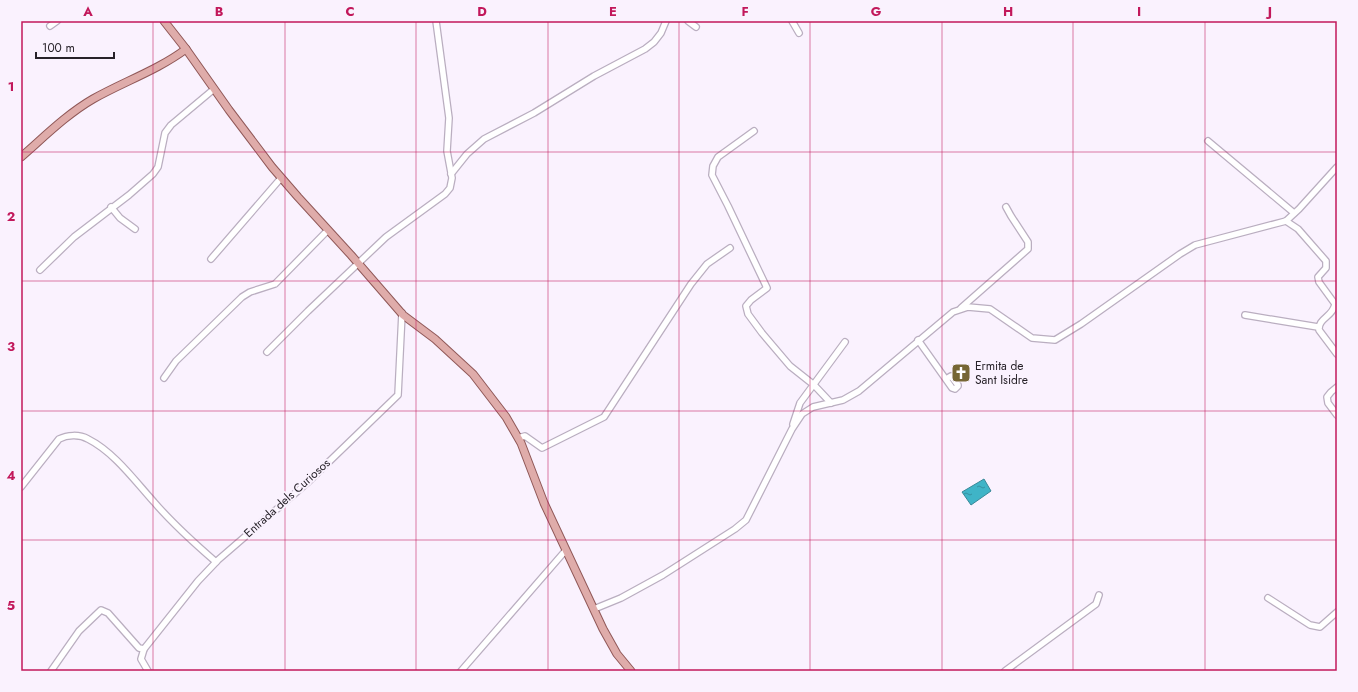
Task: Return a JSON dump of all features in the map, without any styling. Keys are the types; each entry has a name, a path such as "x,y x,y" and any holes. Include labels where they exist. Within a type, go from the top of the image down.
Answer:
{"main road":[{"path":"164,21 281,178 402,313 473,374 506,417 518,438 544,503 594,609 617,654 631,671"},
{"path":"21,156 91,100 174,58 186,49"}],"street":[{"path":"50,26 57,21"},
{"path":"267,352 308,310 359,264 386,237 445,194 450,188 452,178 447,150 449,118 436,21"},
{"path":"451,174 467,154 484,139 534,113 594,76 645,49 657,38 666,21"},
{"path":"688,21 696,27"},
{"path":"792,21 799,33"},
{"path":"40,270 74,237 111,207 129,195 153,174 158,166 165,133 171,125 214,89"},
{"path":"754,131 718,157 713,166 712,175 767,288 751,300 746,306 748,314 790,366 814,385 831,403"},
{"path":"1208,141 1294,213"},
{"path":"792,428 802,414 813,407 843,400 859,391 953,312 968,307 990,310 1032,338 1055,340 1081,324 1180,254 1195,246 1286,221 1337,167"},
{"path":"210,259 281,178"},
{"path":"111,207 120,218 135,229"},
{"path":"958,310 1028,249 1028,242 1006,207"},
{"path":"1286,221 1298,228 1326,261 1326,268 1318,278 1319,282 1335,304 1334,310 1320,322 1318,327"},
{"path":"164,378 176,361 242,297 250,292 275,284 328,230"},
{"path":"518,438 525,436 542,448 604,417 691,284 707,264 730,248"},
{"name":"Entrada dels Curiosos","path":"144,648 198,581 216,562 306,483 398,394 402,313"},
{"path":"1245,315 1318,327"},
{"path":"1318,327 1337,354"},
{"path":"918,340 946,379"},
{"path":"594,609 621,598 645,585 701,552 735,530 746,520 792,428 800,403 845,342"},
{"path":"1337,387 1327,397 1328,403 1337,415"},
{"path":"21,487 58,439 68,435 87,438 104,450 127,471 182,532 216,562"},
{"path":"461,671 566,550"},
{"path":"1005,671 1096,604 1099,595"},
{"path":"1268,598 1310,625 1320,627 1337,612"},
{"path":"51,671 79,631 101,610 108,613 139,648 144,648 141,659 148,671"}],"water":[{"path":"984,479 991,491 971,505 962,492"}],"place":[{"name":"Ermita de Sant Isidre","path":"961,373"}]}
